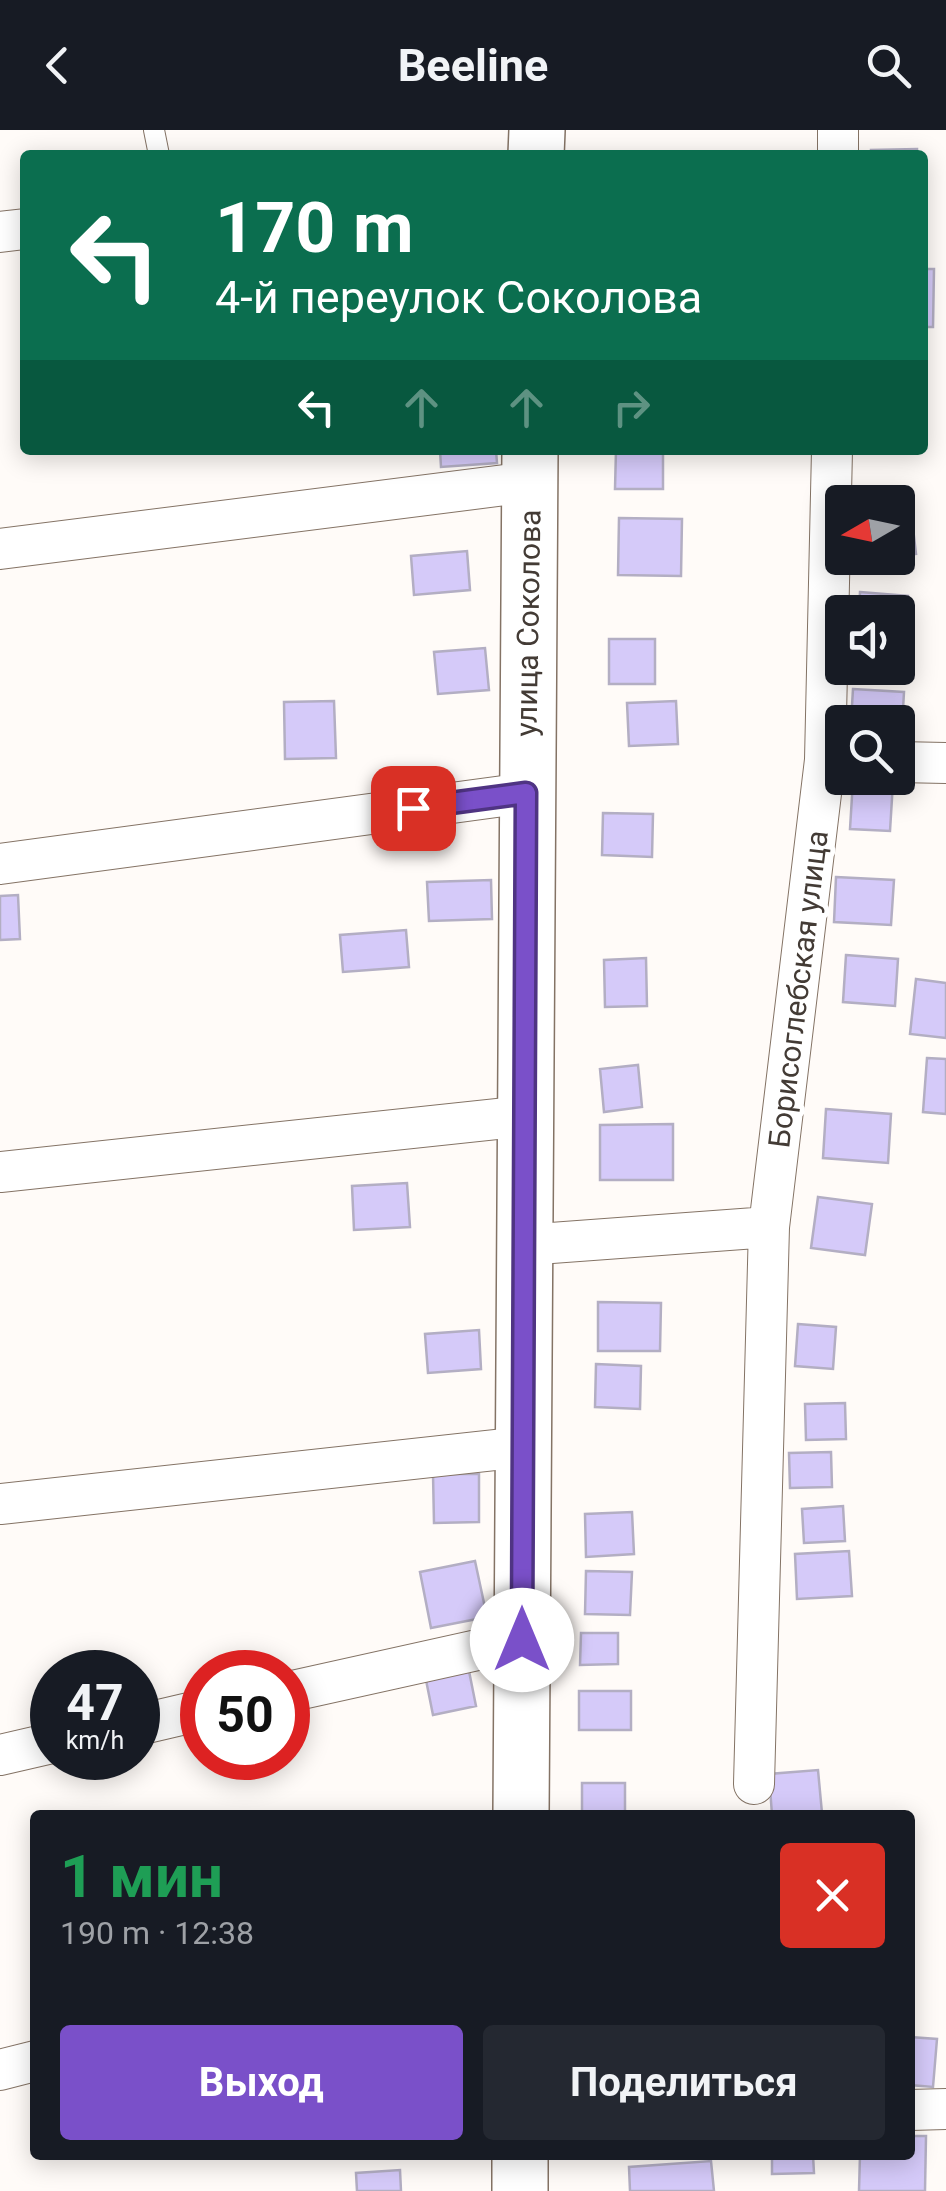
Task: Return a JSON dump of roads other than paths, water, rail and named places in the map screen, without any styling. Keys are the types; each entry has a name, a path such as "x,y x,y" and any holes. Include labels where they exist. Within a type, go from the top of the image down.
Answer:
{"main road":[{"name":"улица Соколова","path":"521,1810 530,466"},
{"path":"520,2160 520,2191"}],"street":[{"name":"Борисоглебская улица","path":"832,455 834,705"},
{"path":"0,549 530,466"},
{"path":"915,762 946,763"},
{"path":"0,864 526,793"},
{"name":"Борисоглебская улица","path":"754,1784 769,1227 829,795"},
{"path":"0,1172 524,1116"},
{"path":"524,1245 769,1227"},
{"path":"0,1504 523,1447"},
{"path":"310,1687 522,1640"},
{"path":"0,1755 30,1749"},
{"path":"0,2070 30,2062"},
{"path":"915,2110 946,2109"}]}
